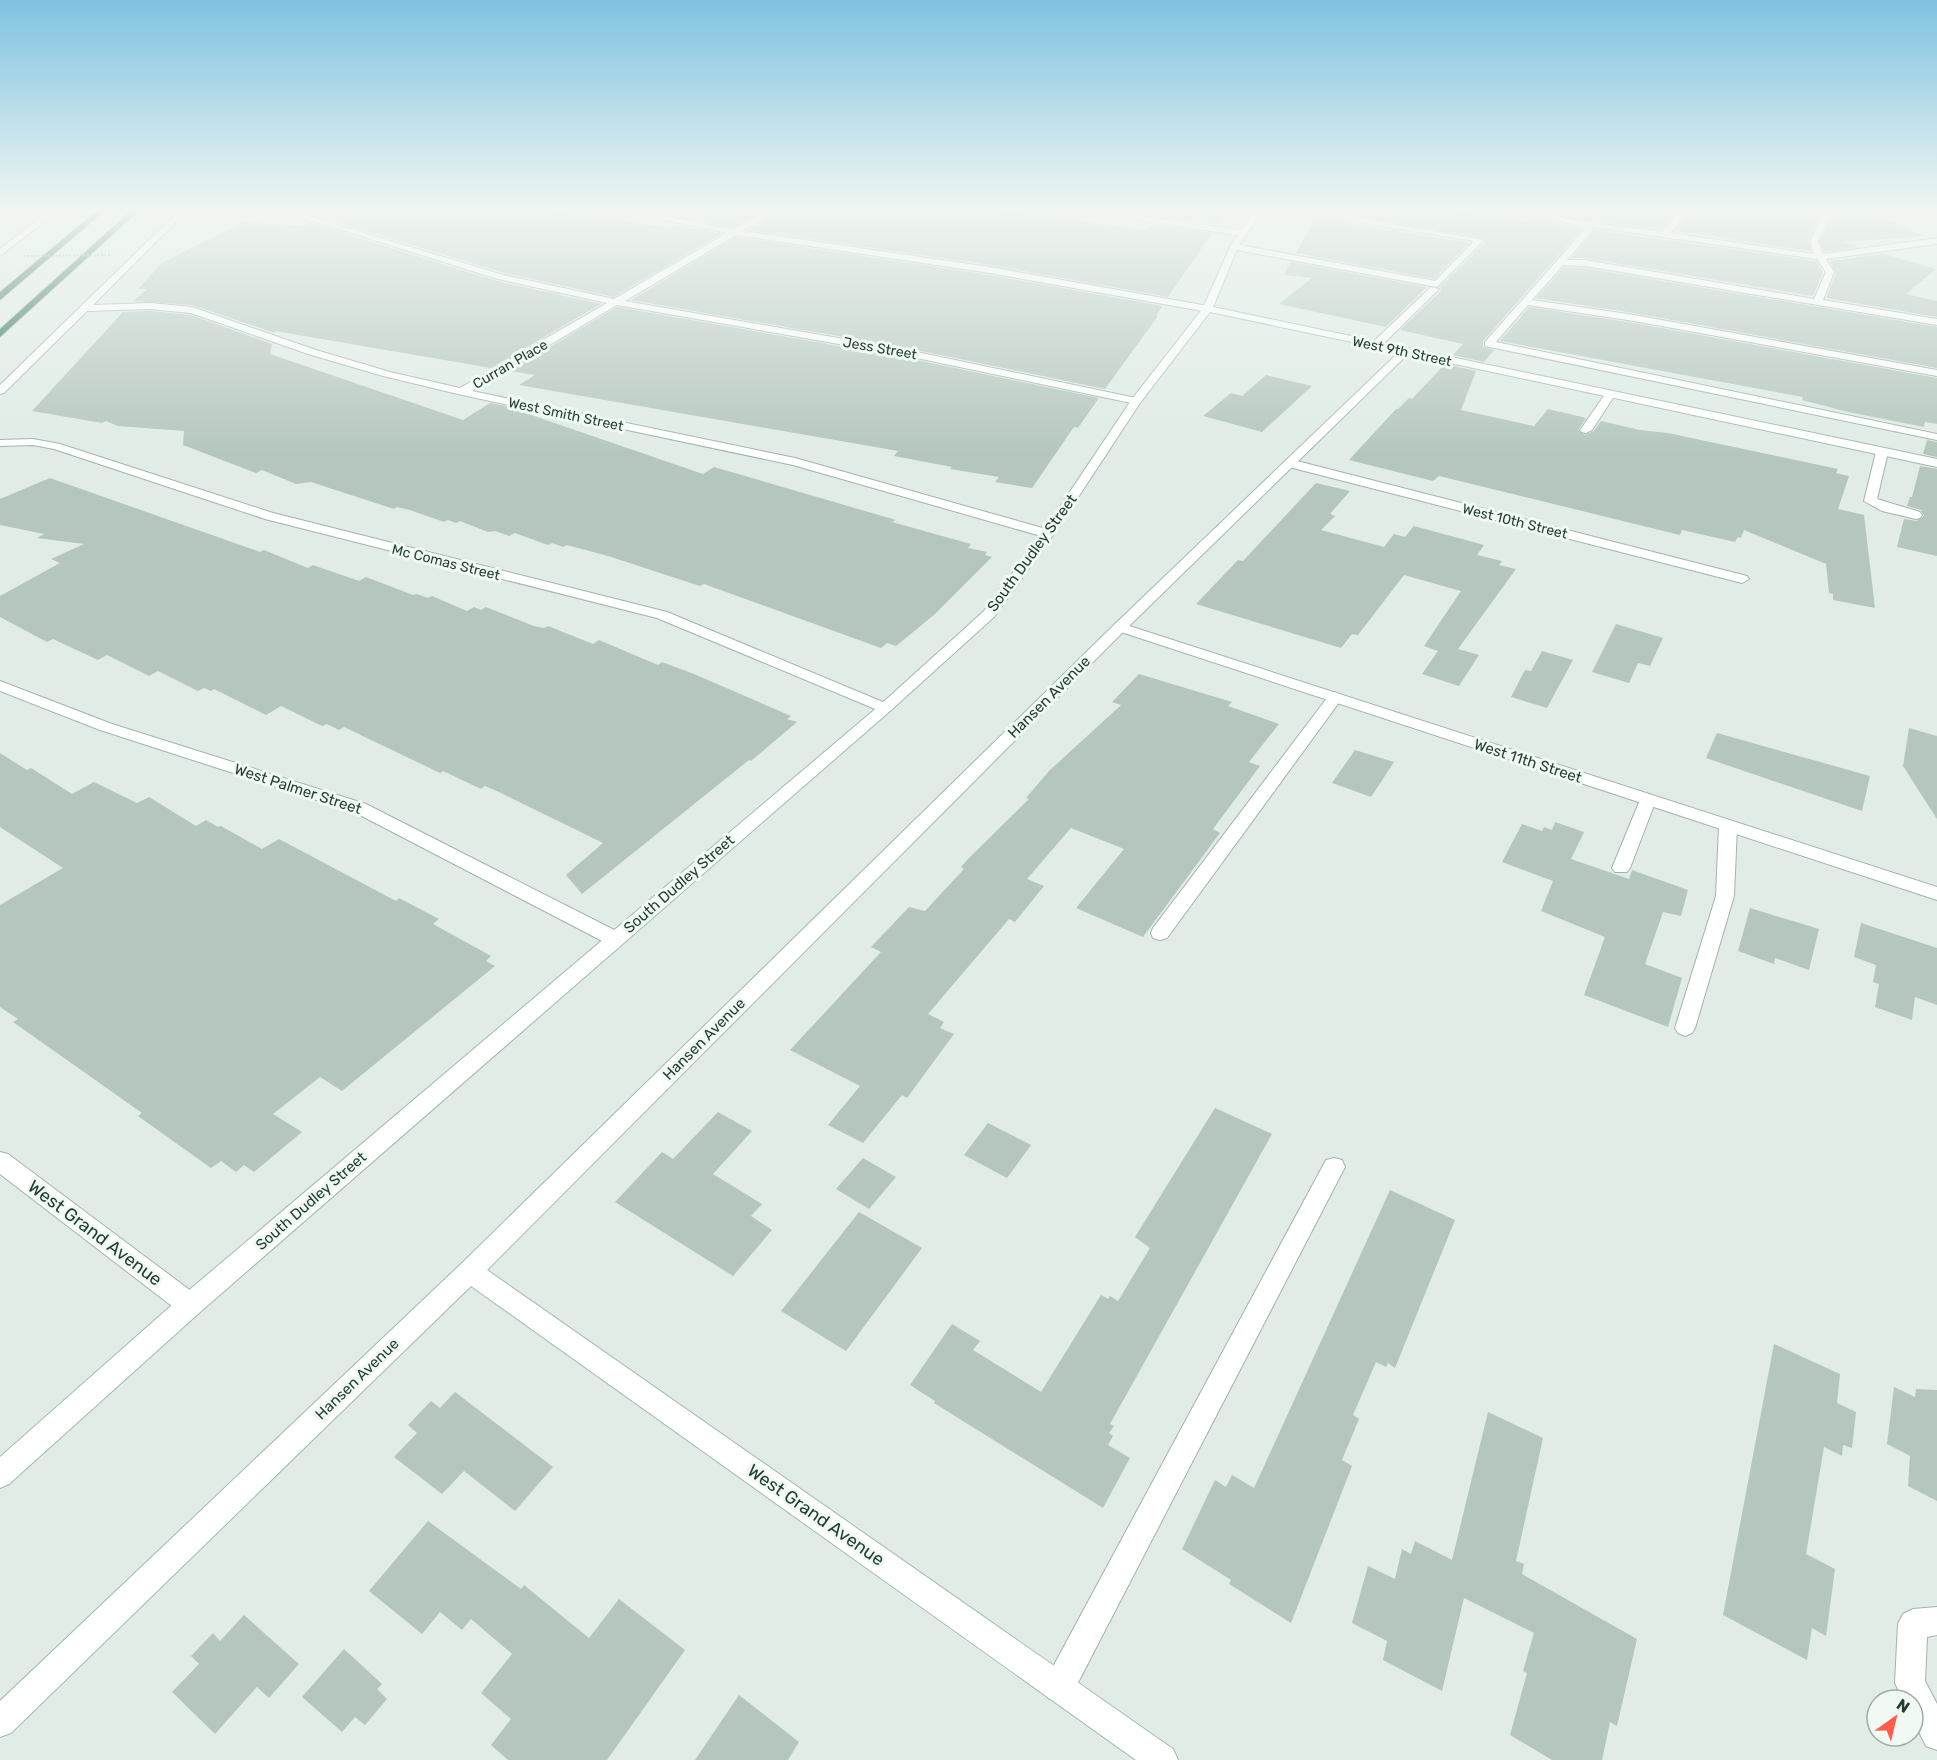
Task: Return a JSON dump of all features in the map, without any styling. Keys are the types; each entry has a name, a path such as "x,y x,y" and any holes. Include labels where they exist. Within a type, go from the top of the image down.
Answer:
{"highway":[{"path":"0,334 48,290"}],"street":[{"path":"0,391 102,290"},
{"name":"Jess Street","path":"561,290 616,302 907,352 1136,401"},
{"name":"Curran Place","path":"462,392 636,290"},
{"name":"West 9th Street","path":"1103,290 1208,309 1937,464"},
{"name":"South Dudley Street","path":"0,1475 190,1305 885,708 989,614 1048,534 1136,401 1208,309 1216,290"},
{"path":"1375,346 1433,290"},
{"path":"1536,290 1489,344 1937,437"},
{"path":"1742,290 1937,322"},
{"path":"1817,303 1822,290"},
{"path":"1526,302 1634,318 1937,373"},
{"name":"West Smith Street","path":"84,308 150,306 192,310 312,352 462,392 795,462 1048,534"},
{"name":"Hansen Avenue","path":"0,1722 470,1271 1120,627 1405,352"},
{"path":"1586,430 1610,395"},
{"name":"Mc Comas Street","path":"0,443 33,442 56,446 269,516 662,615 885,708"},
{"path":"1882,452 1870,501 1886,508 1916,515"},
{"name":"West 10th Street","path":"1289,463 1742,579"},
{"name":"West 11th Street","path":"1120,627 1937,894"},
{"name":"West Palmer Street","path":"0,686 106,727 360,808 615,939"},
{"path":"1160,933 1335,697"},
{"path":"1621,868 1648,800"},
{"path":"1685,1028 1725,896 1728,826"},
{"name":"West Grand Avenue","path":"0,1161 190,1305"},
{"path":"1059,1687 1334,1167"},
{"name":"West Grand Avenue","path":"470,1271 1162,1760"},
{"path":"1937,1621 1913,1624 1910,1683 1937,1735"}],"building":[{"path":"147,290 538,290 601,304 491,368 275,331 275,333 192,305 133,301"},
{"path":"583,290 626,290 614,297"},
{"path":"647,290 1074,290 1162,306 1156,316 1158,316 1105,389 907,348 631,300"},
{"path":"1130,290 1173,290 1168,297"},
{"path":"1297,290 1424,290 1386,327 1279,304"},
{"path":"1528,290 1483,341 1483,347 1494,350 1484,362 1453,355 1463,344 1400,330 1441,291"},
{"path":"1543,290 1717,290 1937,327 1937,368 1634,313 1536,298"},
{"path":"1778,290 1815,290 1813,296"},
{"path":"1829,290 1911,290 1906,294 1937,301 1937,317 1826,298"},
{"path":"617,307 907,358 1099,398 1078,428 1074,427 1032,488 995,482 999,477 894,456 898,451 519,385 535,375 510,371"},
{"path":"1529,307 1634,323 1937,378 1937,424 1925,422 1924,427 1848,412 1802,400 1803,397 1500,341"},
{"path":"150,311 191,315 272,344 270,354 463,420 490,403 505,406 703,474 714,467 896,520 892,522 971,544 968,548 987,552 985,555 992,557 935,614 896,646 887,643 881,648 704,584 700,586 608,556 567,545 563,547 552,543 548,545 515,533 509,536 495,531 488,532 460,521 444,522 410,510 397,507 394,509 311,482 296,484 262,470 256,473 183,445 184,431 118,426 106,421 102,423 32,411 123,312"},
{"path":"1445,364 1476,371 1461,410 1534,426 1548,409 1586,418 1578,430 1585,435 1594,431 1601,421 1838,469 1836,473 1849,476 1838,509 1864,515 1875,608 1833,600 1833,594 1829,593 1826,564 1744,530 1741,538 1738,537 1735,542 1682,530 1680,535 1439,476 1433,481 1349,460 1396,409 1409,398 1412,399"},
{"path":"1266,375 1312,386 1262,432 1203,416 1231,393 1242,396"},
{"path":"1927,440 1937,442 1937,457 1923,454"},
{"path":"1920,466 1937,469 1937,556 1897,547 1904,519 1917,521 1924,516 1921,510 1907,506 1912,497"},
{"path":"50,478 260,552 264,550 308,568 313,565 359,581 366,577 413,595 428,598 432,596 467,611 474,607 481,610 486,607 534,626 544,628 548,626 593,644 599,640 658,665 662,662 694,674 791,716 787,719 797,722 582,894 566,875 603,843 499,792 485,786 481,789 443,771 440,773 344,727 339,730 327,724 322,726 281,706 266,715 214,689 211,691 204,688 198,691 158,671 149,676 107,655 98,660 53,639 47,642 0,617 0,596 60,563 51,559 84,544 37,538 44,534 0,525 0,499"},
{"path":"1316,483 1350,491 1330,514 1335,516 1321,530 1384,547 1394,534 1405,537 1414,526 1484,545 1477,555 1502,561 1499,565 1516,569 1458,649 1479,655 1459,686 1422,674 1438,651 1424,646 1461,591 1404,575 1358,635 1352,634 1341,648 1196,604 1238,560 1243,561"},
{"path":"1616,624 1663,638 1650,666 1638,663 1629,683 1592,672"},
{"path":"1542,651 1573,660 1547,708 1511,697 1525,670 1531,671"},
{"path":"1139,674 1232,702 1228,706 1279,724 1249,762 1260,766 1213,829 1220,833 1143,937 1076,908 1124,849 1071,828 1027,879 1044,886 1015,922 1009,919 928,1014 944,1022 940,1028 954,1034 907,1098 902,1095 863,1143 828,1125 860,1086 790,1050 881,952 871,947 909,907 925,911 964,869 961,867 968,859 1029,799 1026,798 1049,771 1121,705 1112,702"},
{"path":"1909,728 1937,736 1937,819 1903,766"},
{"path":"1717,733 1870,776 1862,811 1706,758"},
{"path":"1355,750 1394,762 1371,797 1332,783"},
{"path":"0,753 27,770 31,768 72,794 94,782 137,803 149,797 196,826 206,820 262,849 279,839 396,901 399,898 439,919 433,924 491,956 486,961 495,966 342,1091 320,1077 273,1114 302,1132 254,1172 244,1165 236,1172 221,1161 211,1168 138,1116 142,1113 13,1022 18,1019 0,1007 0,905 63,868 0,827"},
{"path":"1555,822 1584,832 1571,859 1629,879 1632,870 1688,890 1681,916 1663,912 1645,964 1682,978 1668,1027 1584,995 1605,937 1541,911 1553,881 1502,862 1522,824 1542,831 1544,827 1552,830"},
{"path":"1750,908 1819,929 1809,970 1775,958 1774,964 1738,951"},
{"path":"1861,923 1937,948 1937,1005 1915,997 1912,1020 1875,1007 1879,984 1873,982 1876,965 1854,957"},
{"path":"1215,1108 1272,1134 1110,1424 1114,1426 1109,1433 1113,1436 1108,1445 1130,1458 1103,1508 934,1403 935,1401 910,1385 952,1324 980,1341 973,1350 1041,1392 1101,1295 1108,1299 1110,1296 1118,1301 1150,1248 1135,1237"},
{"path":"718,1112 752,1131 713,1174 762,1204 751,1216 772,1230 733,1276 615,1202 662,1152 673,1159"},
{"path":"988,1123 1031,1145 1007,1178 964,1155"},
{"path":"863,1158 896,1177 869,1209 836,1189"},
{"path":"1390,1190 1455,1220 1395,1368 1388,1363 1386,1367 1376,1362 1353,1415 1359,1419 1342,1460 1352,1466 1291,1623 1229,1584 1231,1580 1182,1549 1215,1480 1226,1487 1232,1475 1254,1488"},
{"path":"859,1212 922,1248 846,1351 781,1311"},
{"path":"1774,1344 1840,1374 1837,1403 1856,1412 1852,1448 1843,1445 1842,1456 1824,1447 1806,1554 1835,1569 1826,1636 1812,1628 1807,1660 1723,1615"},
{"path":"1894,1387 1915,1397 1916,1389 1937,1390 1937,1501 1908,1486 1910,1456 1887,1444"},
{"path":"455,1392 553,1467 515,1511 464,1471 442,1494 394,1457 417,1433 408,1425 431,1401 440,1408"},
{"path":"1488,1412 1543,1438 1516,1561 1524,1564 1522,1574 1637,1639 1617,1726 1610,1722 1602,1760 1552,1760 1510,1735 1527,1673 1523,1671 1534,1633 1464,1598 1442,1691 1383,1660 1387,1641 1352,1623 1368,1566 1395,1579 1402,1549 1411,1554 1415,1541 1452,1560"},
{"path":"428,1521 521,1589 524,1585 589,1638 619,1599 685,1650 607,1760 508,1760 491,1745 511,1719 481,1693 512,1654 471,1619 462,1630 440,1612 422,1634 369,1591"},
{"path":"244,1615 299,1664 269,1698 257,1687 215,1734 172,1692 199,1664 191,1656 213,1633 220,1641"},
{"path":"344,1649 382,1684 377,1689 387,1699 365,1725 355,1717 342,1732 302,1697"},
{"path":"739,1695 799,1742 788,1760 695,1760"}]}
